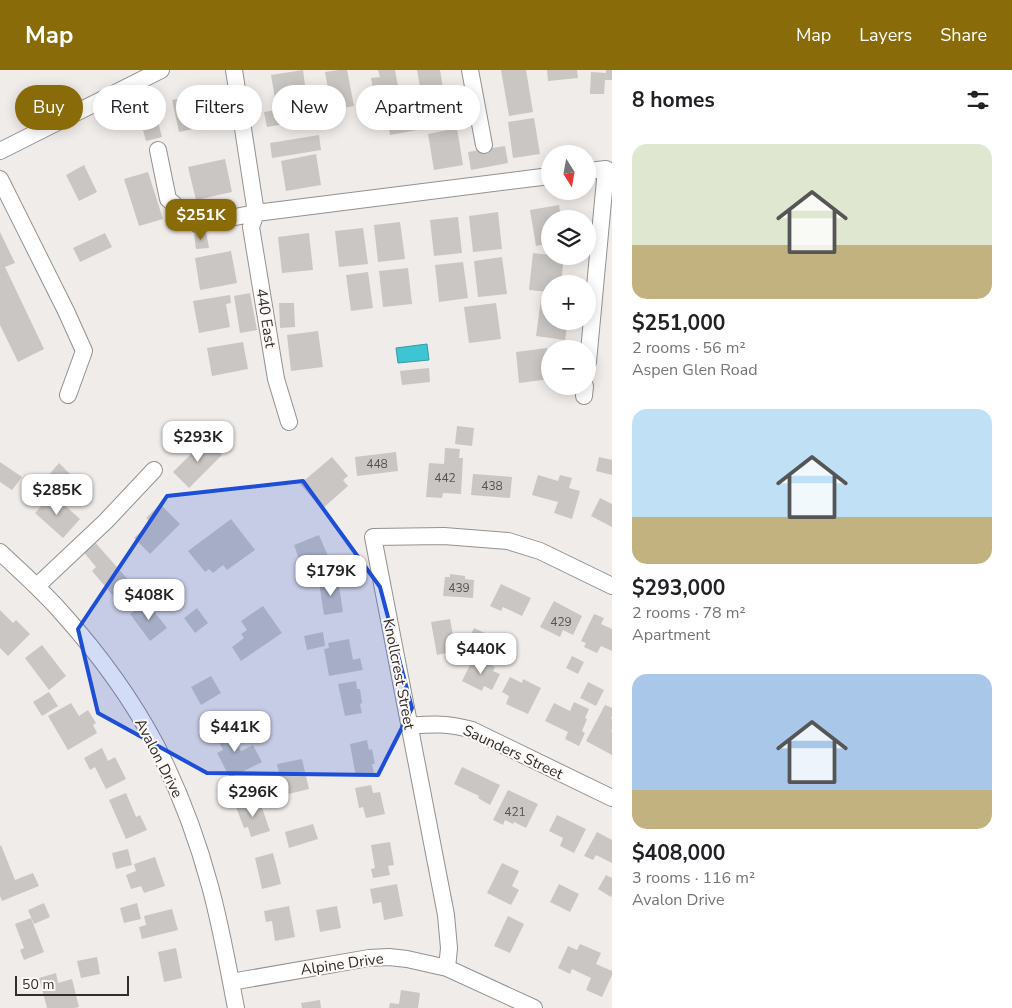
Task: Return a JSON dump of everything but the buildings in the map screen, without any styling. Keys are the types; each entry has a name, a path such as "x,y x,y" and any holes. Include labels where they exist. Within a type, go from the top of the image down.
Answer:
{"street":[{"path":"0,151 161,70"},
{"name":"440 East","path":"234,70 256,213 251,227 252,236 276,379 289,422"},
{"path":"470,70 484,145"},
{"path":"158,150 168,199 198,224 256,213 541,177"},
{"path":"590,340 606,169 596,170"},
{"path":"0,179 84,351 68,395"},
{"path":"37,586 106,521 154,470"},
{"name":"Knollcrest Street","path":"447,968 449,948 446,915 373,536 444,536 508,541 540,551 612,586"},
{"name":"Avalon Drive","path":"0,552 37,586 85,640 125,693 155,744 176,788 196,838 210,886 236,1008"},
{"name":"Saunders Street","path":"409,726 449,724 472,730 612,798"},
{"name":"Alpine Drive","path":"231,982 368,958 389,957 447,968 502,1001 534,1008"}],"highlighted area":[{"path":"303,481 380,587 412,708 378,775 207,773 98,713 78,629 167,496"}],"water":[{"path":"427,344 429,360 398,363 396,348"}]}
